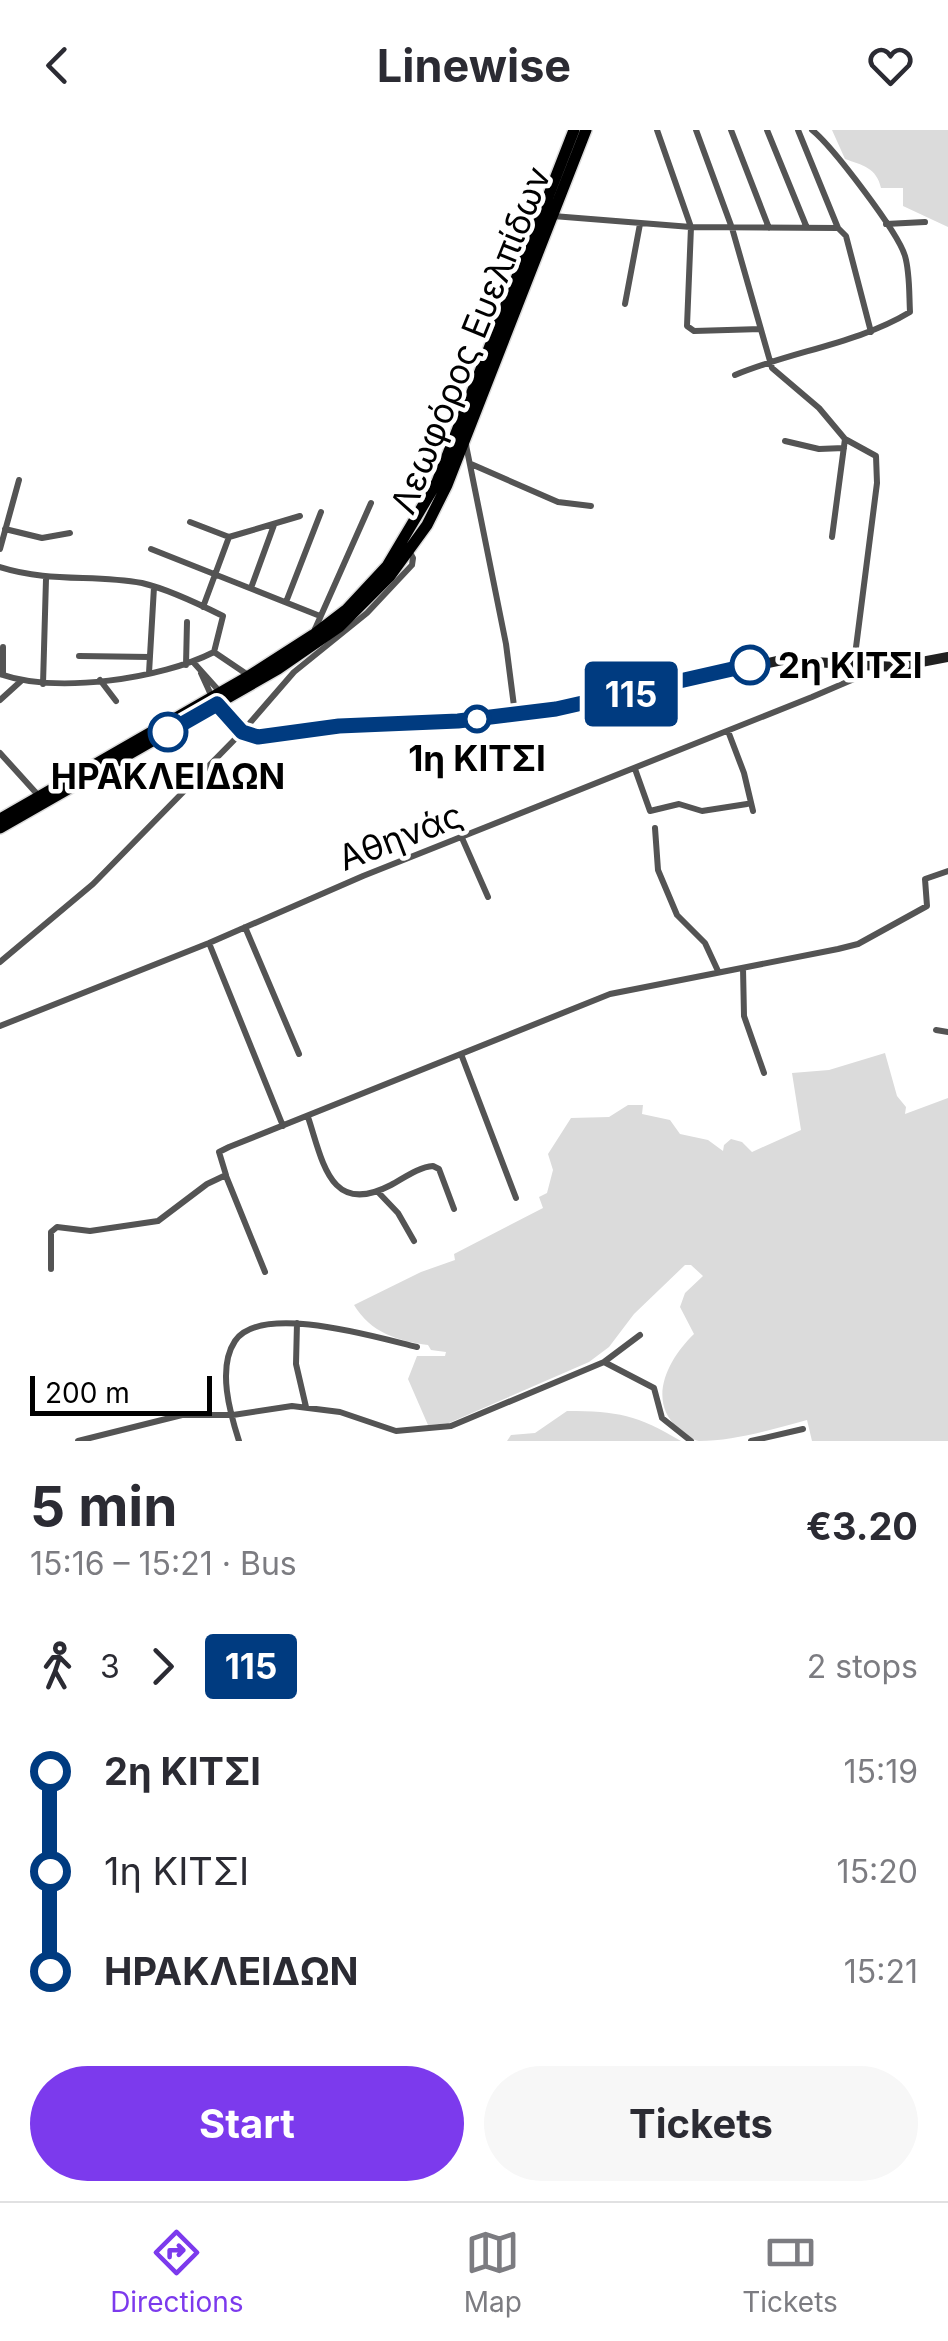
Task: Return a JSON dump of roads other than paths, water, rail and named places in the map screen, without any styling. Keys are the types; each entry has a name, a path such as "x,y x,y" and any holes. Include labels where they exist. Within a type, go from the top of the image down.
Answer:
{"main road":[{"name":"Λεωφόρος Ευελπίδων","path":"0,828 218,698 313,634 368,588 401,546 427,503 574,130"},
{"name":"Λεωφόρος Ευελπίδων","path":"0,820 218,698 278,669 339,627 374,595 409,551 447,485 586,130"}],"street":[{"path":"656,130 691,227 687,326 694,331 761,329"},
{"path":"696,130 732,228 768,361 818,408 844,443 876,456 854,662"},
{"path":"731,130 769,228"},
{"path":"767,130 807,228"},
{"path":"798,130 838,228 846,236 871,332"},
{"path":"735,376 768,361 871,332 910,312 905,256 862,188 812,130"},
{"path":"552,216 691,227 838,228"},
{"path":"886,224 925,222"},
{"path":"625,304 640,224"},
{"path":"466,440 506,644 515,714"},
{"path":"785,441 820,448 844,443"},
{"path":"832,537 844,443"},
{"path":"470,464 558,502 591,506"},
{"path":"0,549 19,480"},
{"path":"313,634 371,504"},
{"path":"286,602 321,512"},
{"path":"190,522 229,537 300,516"},
{"path":"251,588 274,524"},
{"path":"5,529 42,538 70,532"},
{"path":"203,608 229,537"},
{"path":"151,549 320,616"},
{"path":"0,962 92,884 303,662 342,635 388,592 414,561 409,551"},
{"path":"0,567 46,578 154,587 223,616 214,652 190,664 100,680 42,684 1,675 3,647"},
{"path":"42,684 46,578"},
{"path":"148,673 154,587"},
{"path":"188,622 190,664"},
{"path":"214,652 249,676"},
{"path":"80,656 150,657"},
{"path":"190,664 201,672 239,729 264,738 339,726 458,721 515,714 625,695 772,662 854,662 895,667 948,657"},
{"name":"Αθηνάς","path":"0,1026 861,676 866,664"},
{"path":"0,700 21,680"},
{"path":"100,680 116,702"},
{"path":"728,731 753,812"},
{"path":"0,752 39,796"},
{"path":"635,769 650,811 679,804 702,811 747,804"},
{"path":"654,828 658,870 676,915 705,943 718,971"},
{"path":"462,838 488,898"},
{"path":"265,1272 218,1152 610,994 858,944 927,906 926,878 948,870"},
{"path":"245,927 299,1054"},
{"path":"210,942 283,1126"},
{"path":"743,968 744,1016 764,1073"},
{"path":"936,1030 948,1032"},
{"path":"462,1054 516,1198"},
{"path":"308,1118 331,1182 342,1192 360,1196 378,1192 423,1167 434,1166 439,1169 454,1209"},
{"path":"50,1270 51,1232 57,1227 90,1231 158,1221 207,1184 226,1175"},
{"path":"378,1192 398,1213 414,1242"},
{"path":"239,1441 226,1367 236,1338 248,1330 298,1324 335,1327 417,1347"},
{"path":"298,1324 296,1364 306,1407"},
{"path":"78,1441 182,1416 292,1406 340,1412 396,1431 451,1426 604,1362 640,1336"},
{"path":"604,1362 654,1388 662,1418 691,1441"},
{"path":"751,1441 803,1429"}],"place":[{"name":"2η ΚΙΤΣΙ","path":"750,665"},
{"name":"1η ΚΙΤΣΙ","path":"477,719"},
{"name":"ΗΡΑΚΛΕΙΔΩΝ","path":"168,732"}]}
